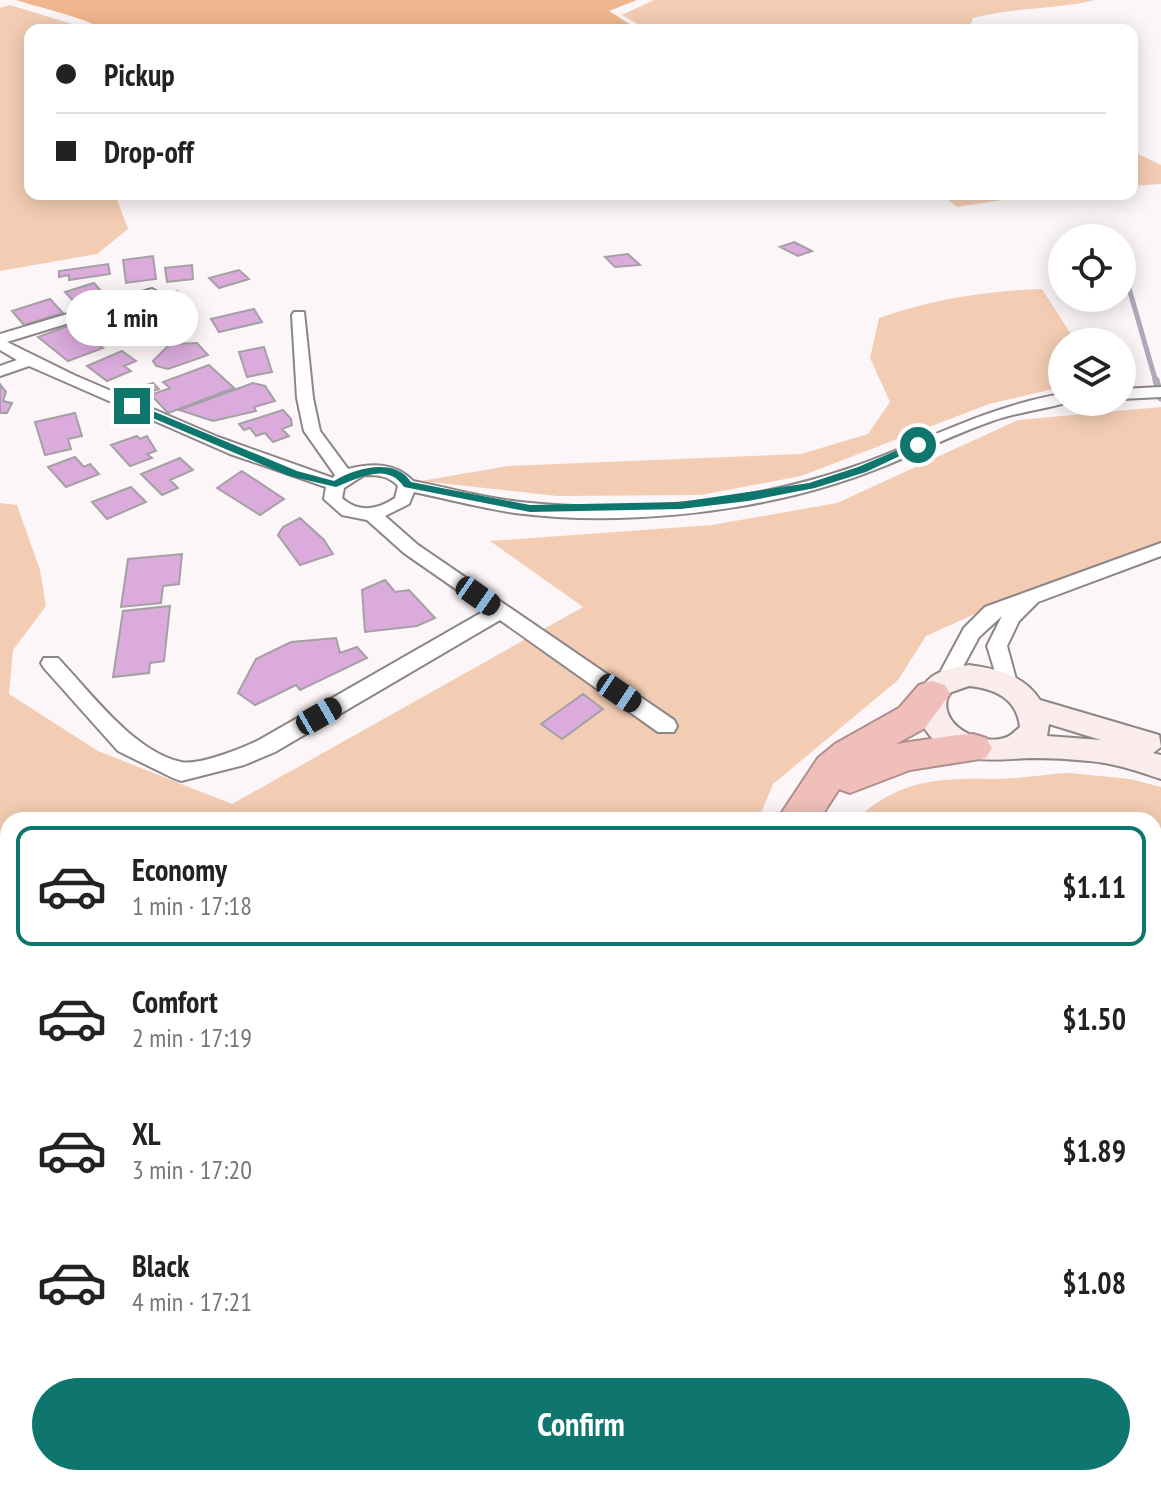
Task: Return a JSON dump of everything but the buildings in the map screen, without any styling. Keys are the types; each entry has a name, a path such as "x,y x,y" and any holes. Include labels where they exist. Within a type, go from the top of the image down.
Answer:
{"highway":[{"path":"803,812 832,768 849,754 902,725 938,688"},
{"path":"821,787 845,781 891,759 923,751 973,748"}],"street":[{"path":"0,341 152,293"},
{"path":"299,315 305,398 312,431 341,480"},
{"path":"0,341 29,361 293,473 341,480 366,470 388,471 404,479 407,485 403,500 384,512 358,514 338,506 333,499 341,480"},
{"path":"0,371 29,361"},
{"path":"1136,393 1161,392"},
{"path":"407,485 530,509 681,506 748,498 811,485 862,469 1000,410 1048,401"},
{"path":"371,514 411,549 666,726"},
{"path":"1161,549 1029,600 1008,605 980,621 930,706 934,719 944,732 973,748 989,751 1016,747 1095,750 1161,767"},
{"path":"1029,600 1011,617 997,646 1007,683 1033,708 1161,747"},
{"path":"51,663 126,745 181,772 244,757 267,746 500,611"},
{"path":"938,688 967,676 1007,683"},
{"path":"1016,747 1035,731 1033,708"}],"shaded area":[{"path":"16,0 637,0 609,11 630,24 92,24"},
{"path":"654,0 1095,0 1003,12 973,18 970,24 638,24 622,15"},
{"path":"10,5 72,24 24,24 24,200 117,200 128,229 97,254 0,271 0,8"},
{"path":"1138,154 1161,165 1161,184 1138,186"},
{"path":"949,200 1002,200 957,207"},
{"path":"1042,289 1048,298 1048,312 1057,312 1067,328 1048,328 1048,390 989,404 801,476 701,495 557,496 421,481 508,466 801,454 868,434 890,402 870,358 879,318 959,297"},
{"path":"1161,407 1161,542 1149,552 995,605 926,636 898,680 773,784 761,812 0,812 0,503 17,505 40,570 46,606 13,650 9,694 98,751 232,804 583,607 490,541 712,525 837,503 1018,420 1062,416 1136,416 1136,409"},
{"path":"1069,773 1130,779 1161,787 1161,812 865,812 888,796 921,784 956,779 1004,779"}],"waterway":[{"path":"1136,312 1156,382"},
{"path":"1156,380 1161,398"}],"route":[{"path":"132,406 293,473 336,484 355,473 377,469 397,474 407,485 530,509 681,506 748,498 811,485 862,469 918,445"}]}
